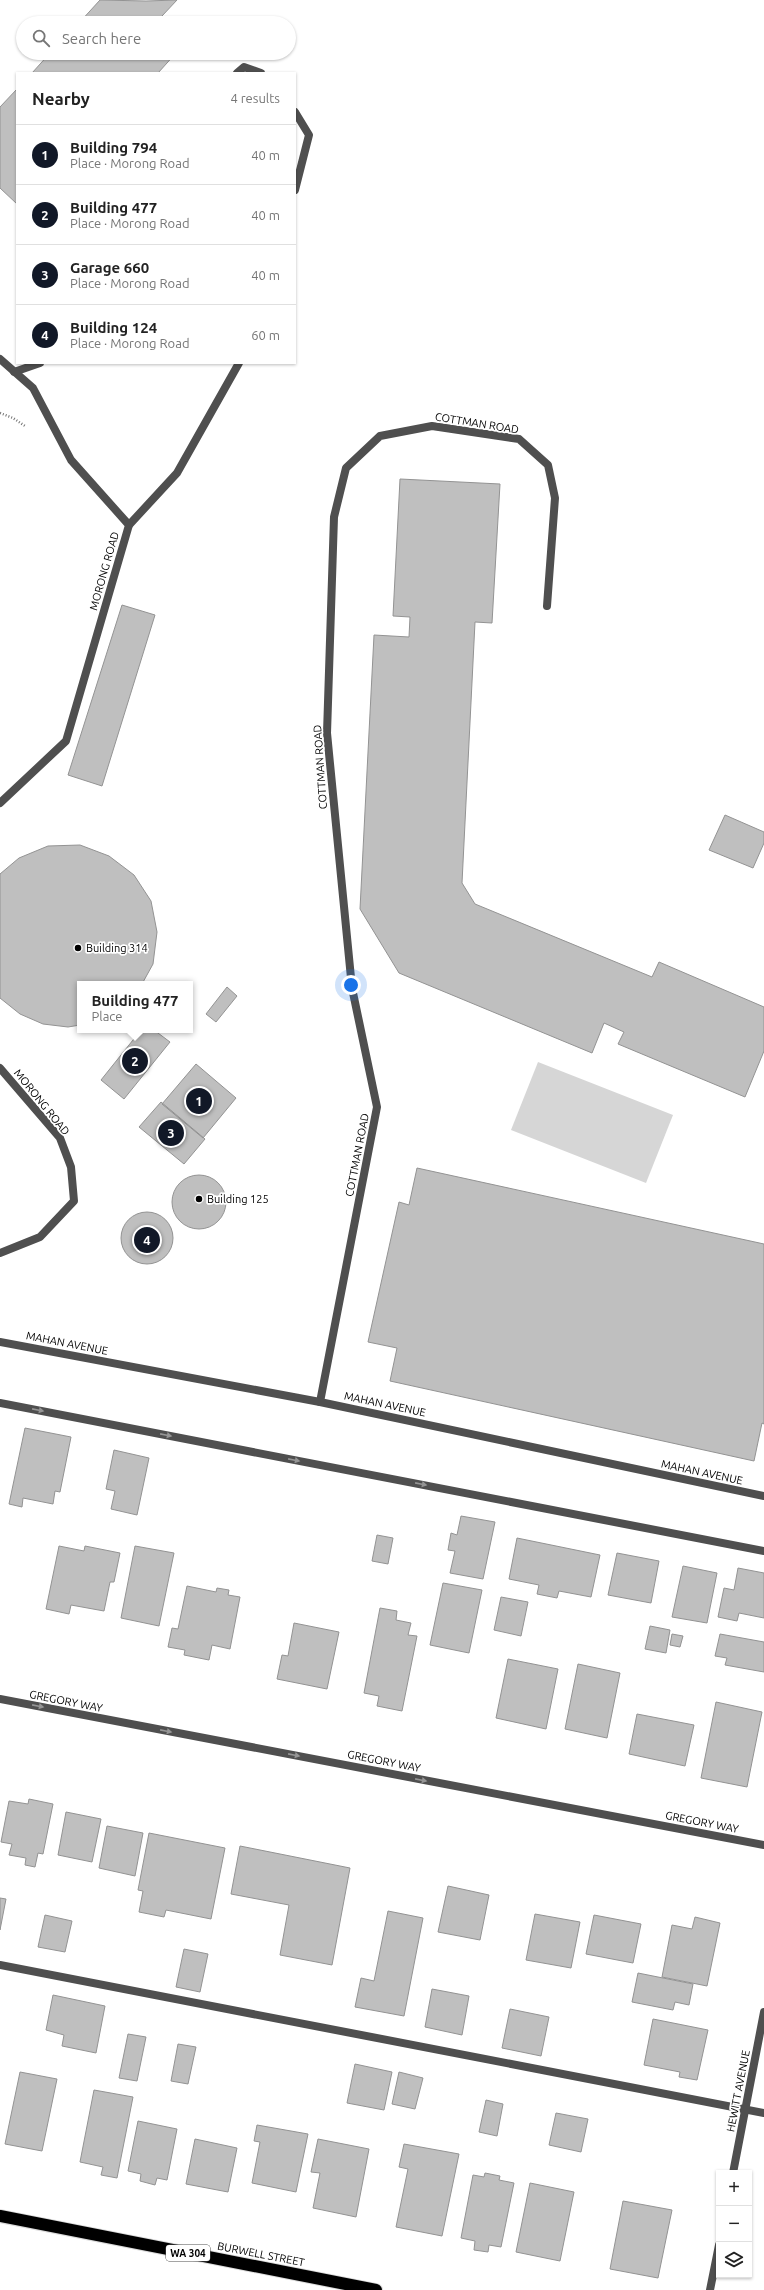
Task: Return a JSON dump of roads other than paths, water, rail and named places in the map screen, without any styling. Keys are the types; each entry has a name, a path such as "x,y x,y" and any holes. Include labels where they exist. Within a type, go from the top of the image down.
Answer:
{"highway":[{"name":"BURWELL STREET","path":"0,2216 376,2290"}],"street":[{"path":"238,72 244,67 258,72"},
{"path":"296,114 309,135 296,186"},
{"name":"MORONG ROAD","path":"0,359 33,388 71,460 128,525 66,741 0,803"},
{"path":"14,372 37,364"},
{"path":"128,525 177,473 238,364"},
{"name":"COTTMAN ROAD","path":"320,1402 377,1107 352,988 327,733 334,517 346,468 380,436 432,426 519,439 548,465 556,498 547,606"},
{"name":"MORONG ROAD","path":"0,1068 60,1138 71,1167 74,1201 40,1237 0,1253"},
{"name":"MAHAN AVENUE","path":"0,1342 320,1402 764,1496"},
{"path":"0,1403 764,1550"},
{"name":"GREGORY WAY","path":"0,1699 764,1845"},
{"path":"0,1964 764,2113"},
{"name":"HEWITT AVENUE","path":"734,2170 764,2012"},
{"path":"710,2290 716,2260"}],"place":[{"name":"Building 314","path":"78,948"},
{"name":"Building 477","path":"135,1061"},
{"name":"Building 794","path":"199,1101"},
{"name":"Garage 660","path":"171,1133"},
{"name":"Building 125","path":"199,1199"},
{"name":"Building 124","path":"147,1240"}]}
